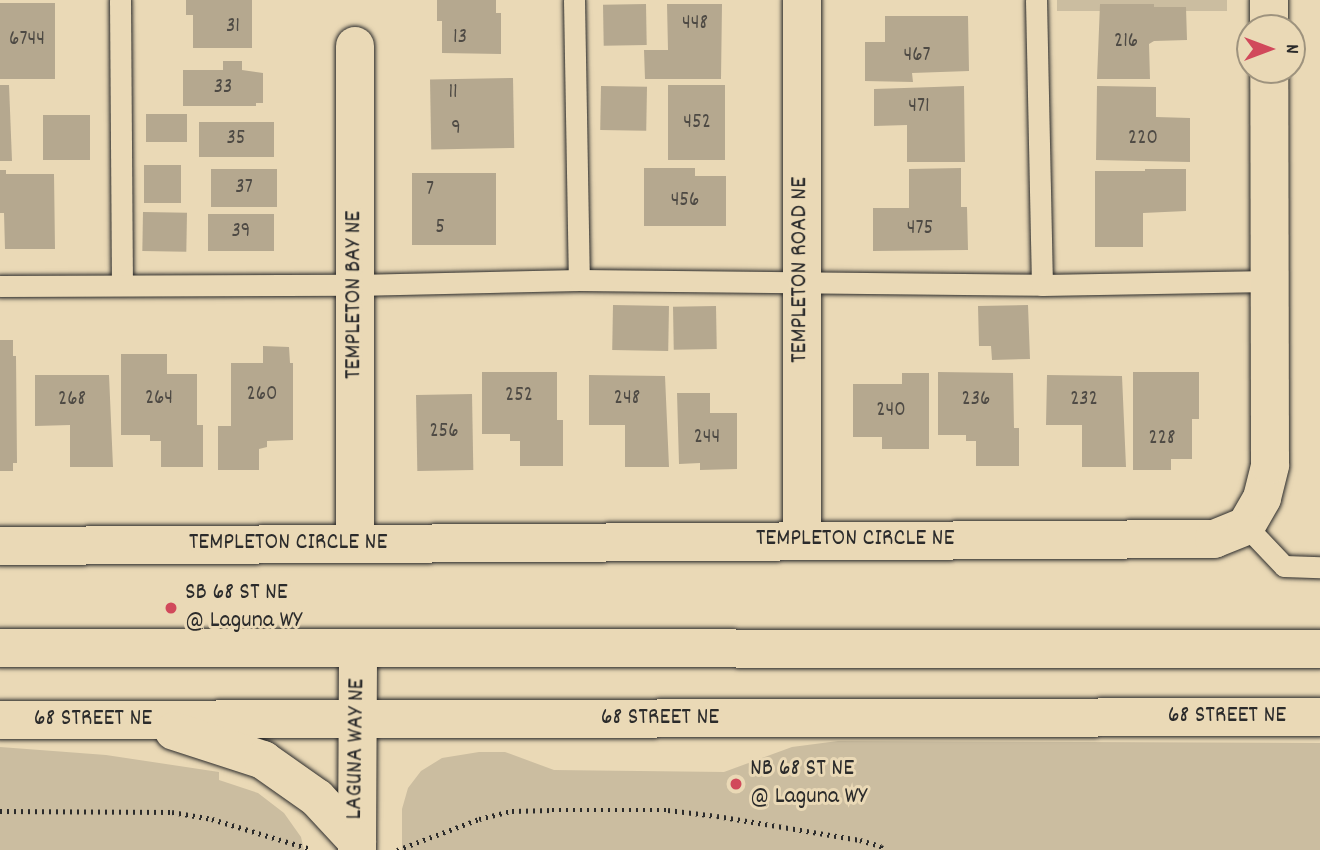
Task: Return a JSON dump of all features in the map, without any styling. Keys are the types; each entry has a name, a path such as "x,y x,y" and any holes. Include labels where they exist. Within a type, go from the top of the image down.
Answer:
{"street":[{"name":"TEMPLETON ROAD NE","path":"802,0 802,541"},
{"name":"TEMPLETON BAY NE","path":"355,46 355,544"},
{"path":"1246,526 1262,498 1270,465 1269,84"},
{"name":"TEMPLETON CIRCLE NE","path":"0,546 1214,539 1246,526"},
{"path":"0,648 1320,649"},
{"name":"LAGUNA WAY NE","path":"356,845 358,649"},
{"name":"68 STREET NE","path":"0,720 1320,717"},
{"path":"138,720 263,760 317,798 356,845"}],"lane":[{"path":"120,0 122,285"},
{"path":"574,0 579,280"},
{"path":"1036,0 1042,285"},
{"path":"0,286 355,285 579,280 1042,285 1270,281"},
{"path":"1246,526 1284,566 1320,567"}],"path":[{"path":"397,850 479,819 512,811 552,810 668,810 860,839 881,846 883,850"},
{"path":"0,811 172,812 212,819 311,849"}],"shaded area":[{"path":"1057,0 1227,0 1227,11 1057,11"},
{"path":"838,741 1320,743 1320,850 402,850 402,809 408,788 421,771 442,758 479,752 505,752 554,770 724,772 792,747"},
{"path":"0,747 106,755 219,772 219,780 258,793 284,813 301,837 304,850 0,850"}],"building":[{"path":"186,0 252,0 252,48 193,48 193,15 186,15"},
{"path":"437,0 496,0 496,13 501,13 501,54 442,53 442,21 437,21"},
{"path":"0,3 55,3 55,79 0,79"},
{"path":"646,4 647,45 604,46 603,5"},
{"path":"667,4 722,4 721,79 645,79 644,50 668,50"},
{"path":"1100,4 1186,7 1187,40 1154,41 1149,44 1150,79 1097,79"},
{"path":"885,16 968,16 969,71 912,73 913,82 865,81 865,42 885,42"},
{"path":"223,61 242,61 242,70 263,73 263,103 256,103 256,106 183,106 183,70 223,70"},
{"path":"513,78 514,148 431,149 430,79"},
{"path":"0,85 9,85 12,161 0,161"},
{"path":"668,85 725,85 725,160 668,160"},
{"path":"601,86 647,87 646,131 600,130"},
{"path":"964,86 965,162 907,162 907,125 874,126 874,89"},
{"path":"1097,86 1156,87 1156,117 1190,118 1190,162 1096,160"},
{"path":"146,114 187,114 187,142 146,142"},
{"path":"43,115 90,115 90,160 43,160"},
{"path":"199,122 274,122 274,157 199,157"},
{"path":"144,165 181,165 181,203 144,203"},
{"path":"644,168 695,168 695,176 726,176 726,226 644,226"},
{"path":"961,168 961,207 967,207 968,250 873,251 873,208 909,208 909,169"},
{"path":"211,169 277,169 277,207 211,207"},
{"path":"1186,169 1186,211 1143,213 1143,247 1095,247 1095,171"},
{"path":"0,170 6,170 6,174 54,174 55,249 5,249 4,213 0,213"},
{"path":"412,173 496,173 496,245 412,245"},
{"path":"143,212 187,213 186,252 142,251"},
{"path":"208,214 274,214 274,251 208,251"},
{"path":"613,305 669,306 668,351 612,350"},
{"path":"1028,305 1030,359 992,360 991,346 979,346 978,306"},
{"path":"716,306 717,349 674,350 673,307"},
{"path":"0,340 13,340 13,356 16,356 17,463 13,463 13,471 0,471"},
{"path":"263,346 289,347 290,363 293,363 293,440 267,441 267,447 259,449 259,470 218,470 218,426 231,426 231,363 263,363"},
{"path":"121,354 167,354 167,374 197,374 197,425 203,425 203,467 161,467 161,441 150,441 150,435 121,435"},
{"path":"482,372 557,372 557,420 563,420 563,466 520,466 520,441 510,441 510,434 482,434"},
{"path":"938,372 1013,373 1014,428 1019,428 1019,466 976,466 976,441 966,441 966,435 938,435"},
{"path":"1133,372 1199,372 1199,419 1192,419 1192,459 1171,459 1171,470 1133,470"},
{"path":"902,373 929,373 929,449 882,449 882,437 853,437 853,384 902,384"},
{"path":"35,375 109,375 113,467 70,467 70,425 35,426"},
{"path":"589,375 665,376 669,467 625,467 625,425 589,425"},
{"path":"1047,375 1122,376 1126,467 1082,467 1082,425 1046,425"},
{"path":"677,393 710,393 710,413 737,413 737,469 700,470 700,463 679,464"},
{"path":"472,394 473,470 417,471 416,395"}],"place":[{"name":"SB 68 ST NE @ Laguna WY","path":"171,608"},
{"name":"NB 68 ST NE @ Laguna WY","path":"736,784"}]}
